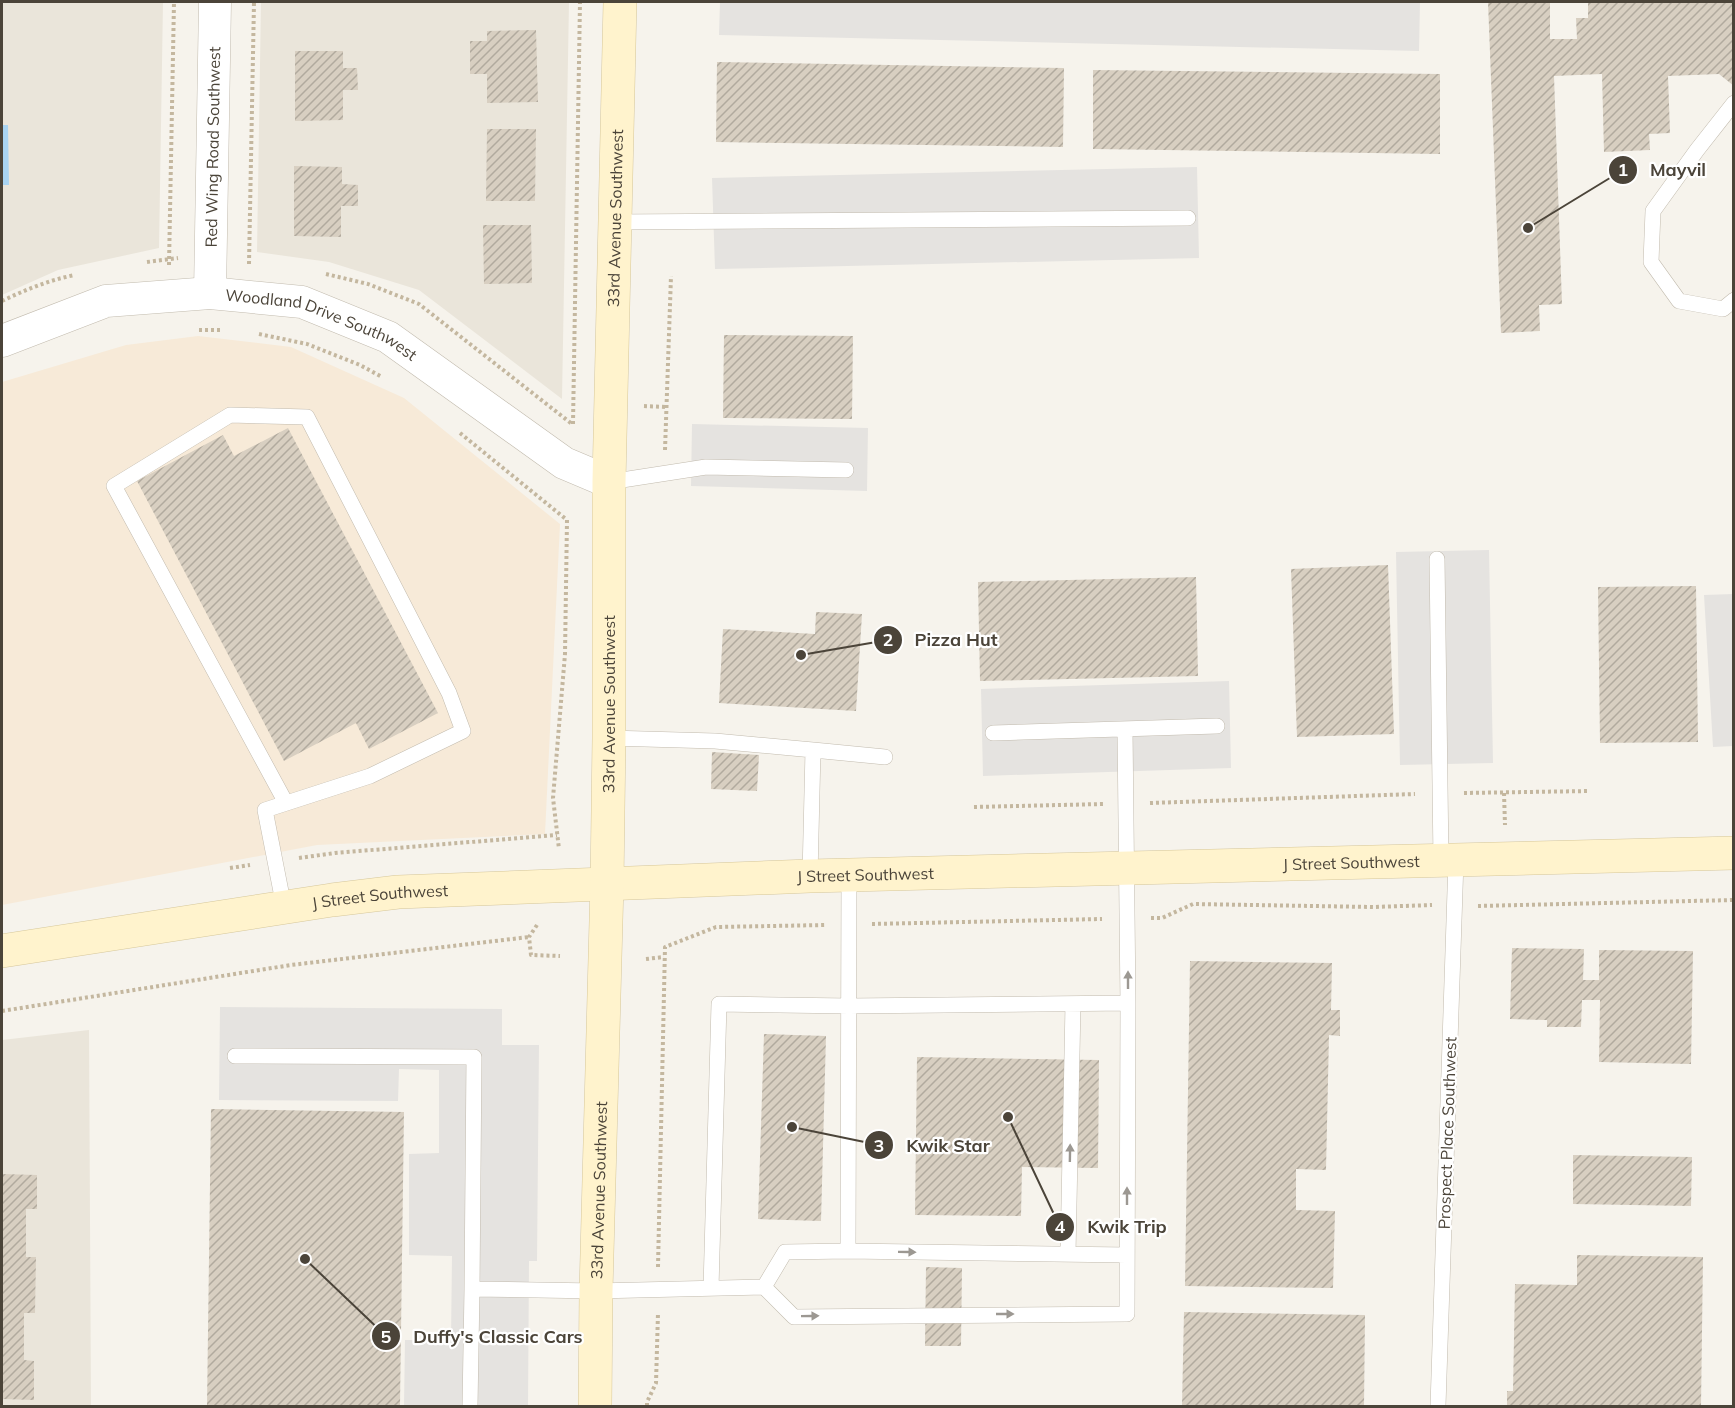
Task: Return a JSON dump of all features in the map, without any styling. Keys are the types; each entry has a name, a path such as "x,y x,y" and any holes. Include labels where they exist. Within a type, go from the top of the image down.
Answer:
{"street":[{"name":"Red Wing Road Southwest","path":"210,292 214,2"},
{"name":"33rd Avenue Southwest","path":"595,1407 596,1291 608,884 609,482 620,2"},
{"name":"Woodland Drive Southwest","path":"2,341 106,301 210,292 302,302 388,337 564,463 609,482"},
{"name":"J Street Southwest","path":"2,951 284,907 398,892 810,876 1734,853"}],"lane":[{"path":"1734,103 1653,211 1651,262 1679,302 1724,309 1734,300"},
{"path":"615,222 1188,218"},
{"path":"284,907 265,810 370,776 463,731 448,693 307,417 230,416 114,486 286,803"},
{"path":"609,482 706,467 846,470"},
{"name":"Prospect Place Southwest","path":"1437,559 1440,794 1449,860 1438,1407"},
{"path":"993,733 1217,726"},
{"path":"472,1289 596,1291 764,1287 794,1317 1127,1314 1128,1003 1125,730"},
{"path":"609,738 715,741 885,757"},
{"path":"810,876 813,750"},
{"path":"848,1251 849,875"},
{"path":"711,1288 719,1004 849,1006 1128,1003"},
{"path":"1068,1254 1074,1004"},
{"path":"236,1056 474,1057 470,1407"},
{"path":"764,1287 785,1252 1127,1255"}],"path":[{"path":"169,273 174,2"},
{"path":"249,269 254,2"},
{"path":"573,424 580,2"},
{"path":"664,473 671,276"},
{"path":"197,330 233,331"},
{"path":"255,333 307,344 360,365 389,380"},
{"path":"640,406 666,407"},
{"path":"452,426 567,520 565,654 553,798 559,849"},
{"path":"974,807 1590,791"},
{"path":"1504,793 1505,825"},
{"path":"230,868 335,853 557,835"},
{"path":"537,925 530,937 531,955 560,956"},
{"path":"2,1011 291,964 530,937"},
{"path":"646,959 664,957"}],"shaded area":[{"path":"2,2 163,2 159,248 58,270 2,295"},
{"path":"261,2 569,2 562,399 419,290 329,262 257,252"},
{"path":"720,2 1420,2 1419,51 719,35"},
{"path":"1197,167 1199,258 715,269 712,178"},
{"path":"198,336 291,347 404,398 560,524 545,834 317,845 2,905 2,382 126,345"},
{"path":"692,424 868,428 867,491 691,486"},
{"path":"1489,550 1493,763 1400,765 1396,552"},
{"path":"1733,594 1733,746 1713,747 1704,595"},
{"path":"1229,681 1231,768 983,776 981,689"},
{"path":"220,1007 502,1009 502,1045 539,1045 537,1261 529,1261 528,1406 404,1406 405,1340 451,1340 452,1256 409,1255 409,1154 439,1153 439,1070 399,1069 398,1101 219,1100"},
{"path":"89,1030 91,1406 2,1406 2,1040"}],"water":[{"path":"2,125 8,125 9,185 2,185"}],"building":[{"path":"1488,2 1550,2 1550,39 1577,39 1576,18 1588,18 1588,2 1734,2 1734,86 1719,74 1668,76 1670,133 1649,134 1650,150 1604,152 1602,74 1554,76 1562,304 1539,305 1540,331 1501,333"},
{"path":"536,30 538,102 487,103 487,74 470,74 470,41 487,41 487,31"},
{"path":"295,51 343,51 343,68 357,68 358,90 343,90 343,120 295,121"},
{"path":"717,62 1064,68 1063,147 716,142"},
{"path":"1093,70 1440,74 1440,154 1093,149"},
{"path":"487,129 536,129 535,201 486,201"},
{"path":"294,166 342,167 342,184 358,185 358,206 341,206 341,237 294,236"},
{"path":"483,225 531,225 532,283 484,284"},
{"path":"724,335 853,336 852,419 723,418"},
{"path":"288,428 438,713 369,749 356,723 284,761 137,481 223,435 234,456"},
{"path":"1388,565 1394,734 1297,737 1291,569"},
{"path":"1196,577 1198,676 980,681 978,582"},
{"path":"1696,586 1698,742 1600,743 1598,587"},
{"path":"816,612 862,614 856,711 719,703 723,629 815,634"},
{"path":"712,752 759,755 757,791 711,789"},
{"path":"1512,948 1584,949 1583,980 1599,980 1599,950 1693,951 1691,1064 1599,1062 1600,1000 1582,1000 1581,1027 1547,1027 1547,1020 1510,1019"},
{"path":"1190,961 1332,963 1331,1010 1340,1010 1340,1036 1329,1035 1326,1170 1296,1169 1296,1210 1335,1211 1333,1288 1185,1286"},
{"path":"764,1034 826,1036 821,1221 758,1219"},
{"path":"917,1057 1099,1060 1098,1168 1022,1167 1021,1216 915,1215"},
{"path":"211,1109 404,1112 400,1406 207,1406"},
{"path":"1573,1155 1692,1157 1691,1206 1573,1204"},
{"path":"2,1174 37,1175 37,1209 26,1209 26,1257 36,1257 35,1313 24,1313 24,1360 34,1361 34,1400 2,1399"},
{"path":"1577,1255 1703,1257 1701,1406 1507,1406 1507,1391 1513,1391 1515,1284 1577,1285"},
{"path":"926,1267 962,1268 961,1346 925,1346"},
{"path":"1184,1312 1365,1315 1364,1406 1182,1406"}],"place":[{"name":"Mayvil","path":"1528,228"},
{"name":"Pizza Hut","path":"801,655"},
{"name":"Kwik Trip","path":"1008,1117"},
{"name":"Kwik Star","path":"792,1127"},
{"name":"Duffy's Classic Cars","path":"305,1259"}]}
